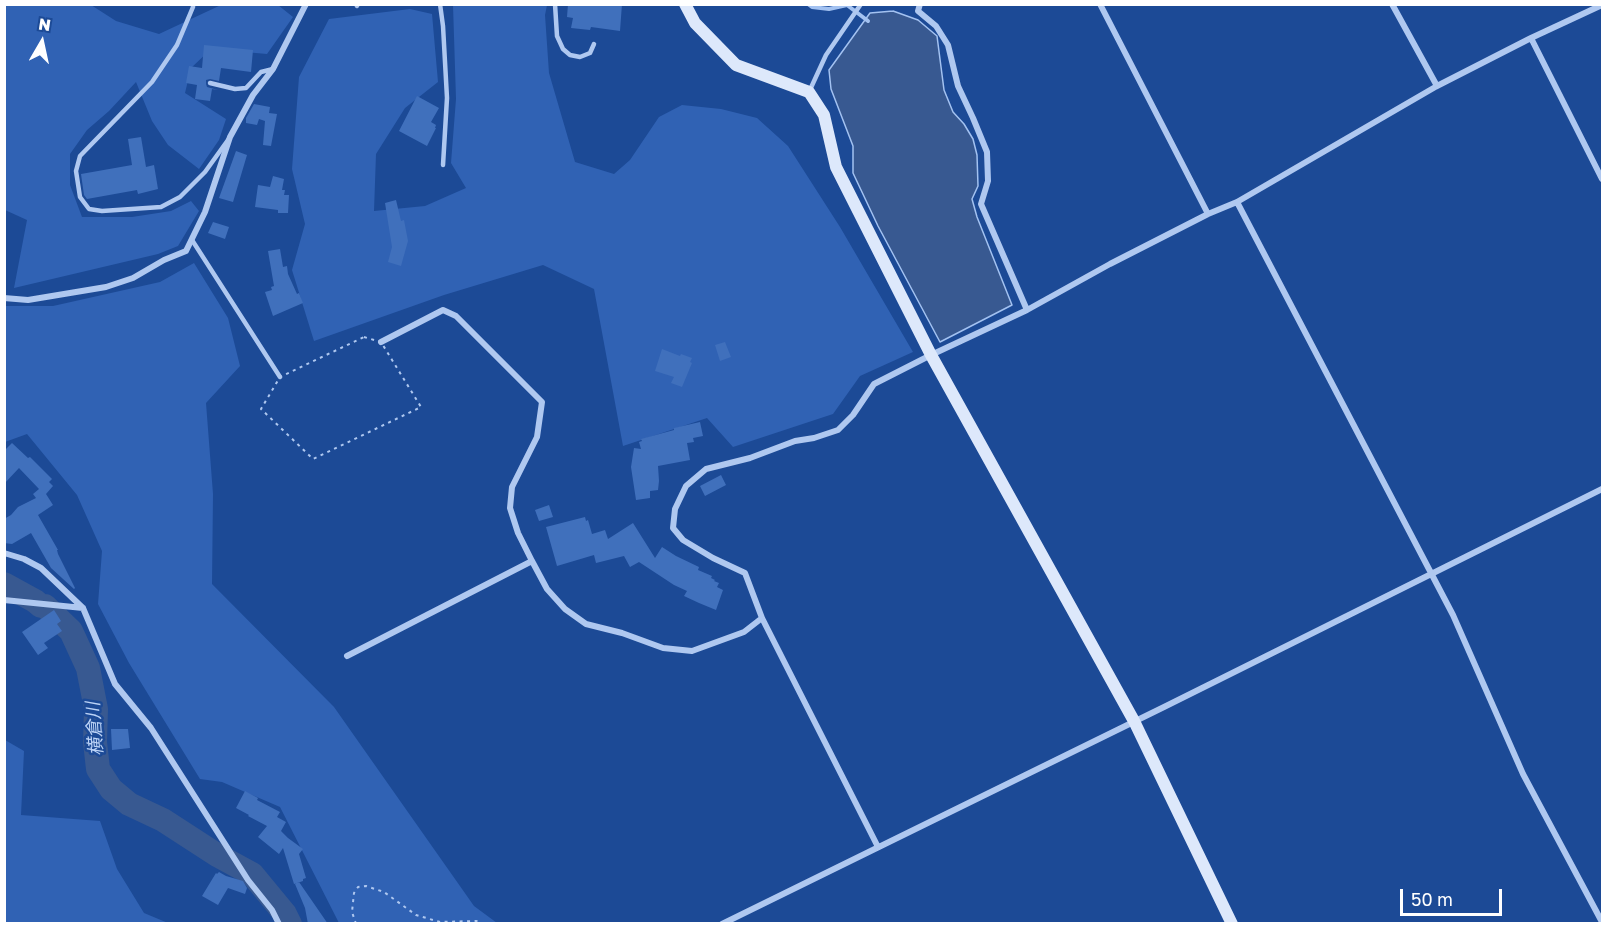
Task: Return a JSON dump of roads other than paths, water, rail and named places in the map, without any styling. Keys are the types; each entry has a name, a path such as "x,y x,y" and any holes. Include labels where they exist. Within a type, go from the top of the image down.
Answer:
{"street":[{"path":"4,298 28,300 106,287 133,278 164,260 186,251 205,212 230,137 253,95 273,69 306,4"},
{"path":"685,4 695,23 736,65 809,92 824,115 836,167 931,355 1134,721 1232,924"},
{"path":"920,4 918,11 936,26 948,45 958,86 987,152 988,181 981,204 1027,310"},
{"path":"1100,4 1208,214"},
{"path":"1392,4 1437,86"},
{"path":"878,847 762,618 745,573 683,540 673,528 675,509 686,486 706,469 750,458 795,441 814,438 838,430 853,415 874,384 1027,310 1110,264 1208,214 1237,202 1437,86 1602,5"},
{"path":"1531,38 1602,179"},
{"path":"1237,202 1453,615 1523,774 1602,922"},
{"path":"381,342 443,310 456,316 542,402 537,436 512,487 510,508 518,533 547,590 565,609 586,624 622,633 663,648 692,651 744,632 762,618"},
{"path":"722,924 1602,489"},
{"path":"4,553 24,559 41,568 83,608 115,684 151,728 229,851 272,910 279,924"},
{"path":"347,656 532,561"},
{"path":"4,600 83,608"}],"lane":[{"path":"193,4 194,7 177,45 152,82 80,156 76,171 80,197 89,209 102,211 160,207 180,197 205,172 230,137"},
{"path":"440,4 447,98 443,165"},
{"path":"555,4 557,36 563,49 570,55 580,57 590,53 594,44"},
{"path":"809,92 826,55 860,7"},
{"path":"210,83 235,89 246,88 261,72 273,69"},
{"path":"192,240 280,377"}],"waterway":[{"path":"808,4 812,7 829,9 847,5 868,21"},
{"name":"横倉川","path":"4,584 41,606 45,606 71,631 88,668 96,709 95,742 98,769 111,789 129,804 163,820 217,855 252,874 285,914 290,924"}]}
